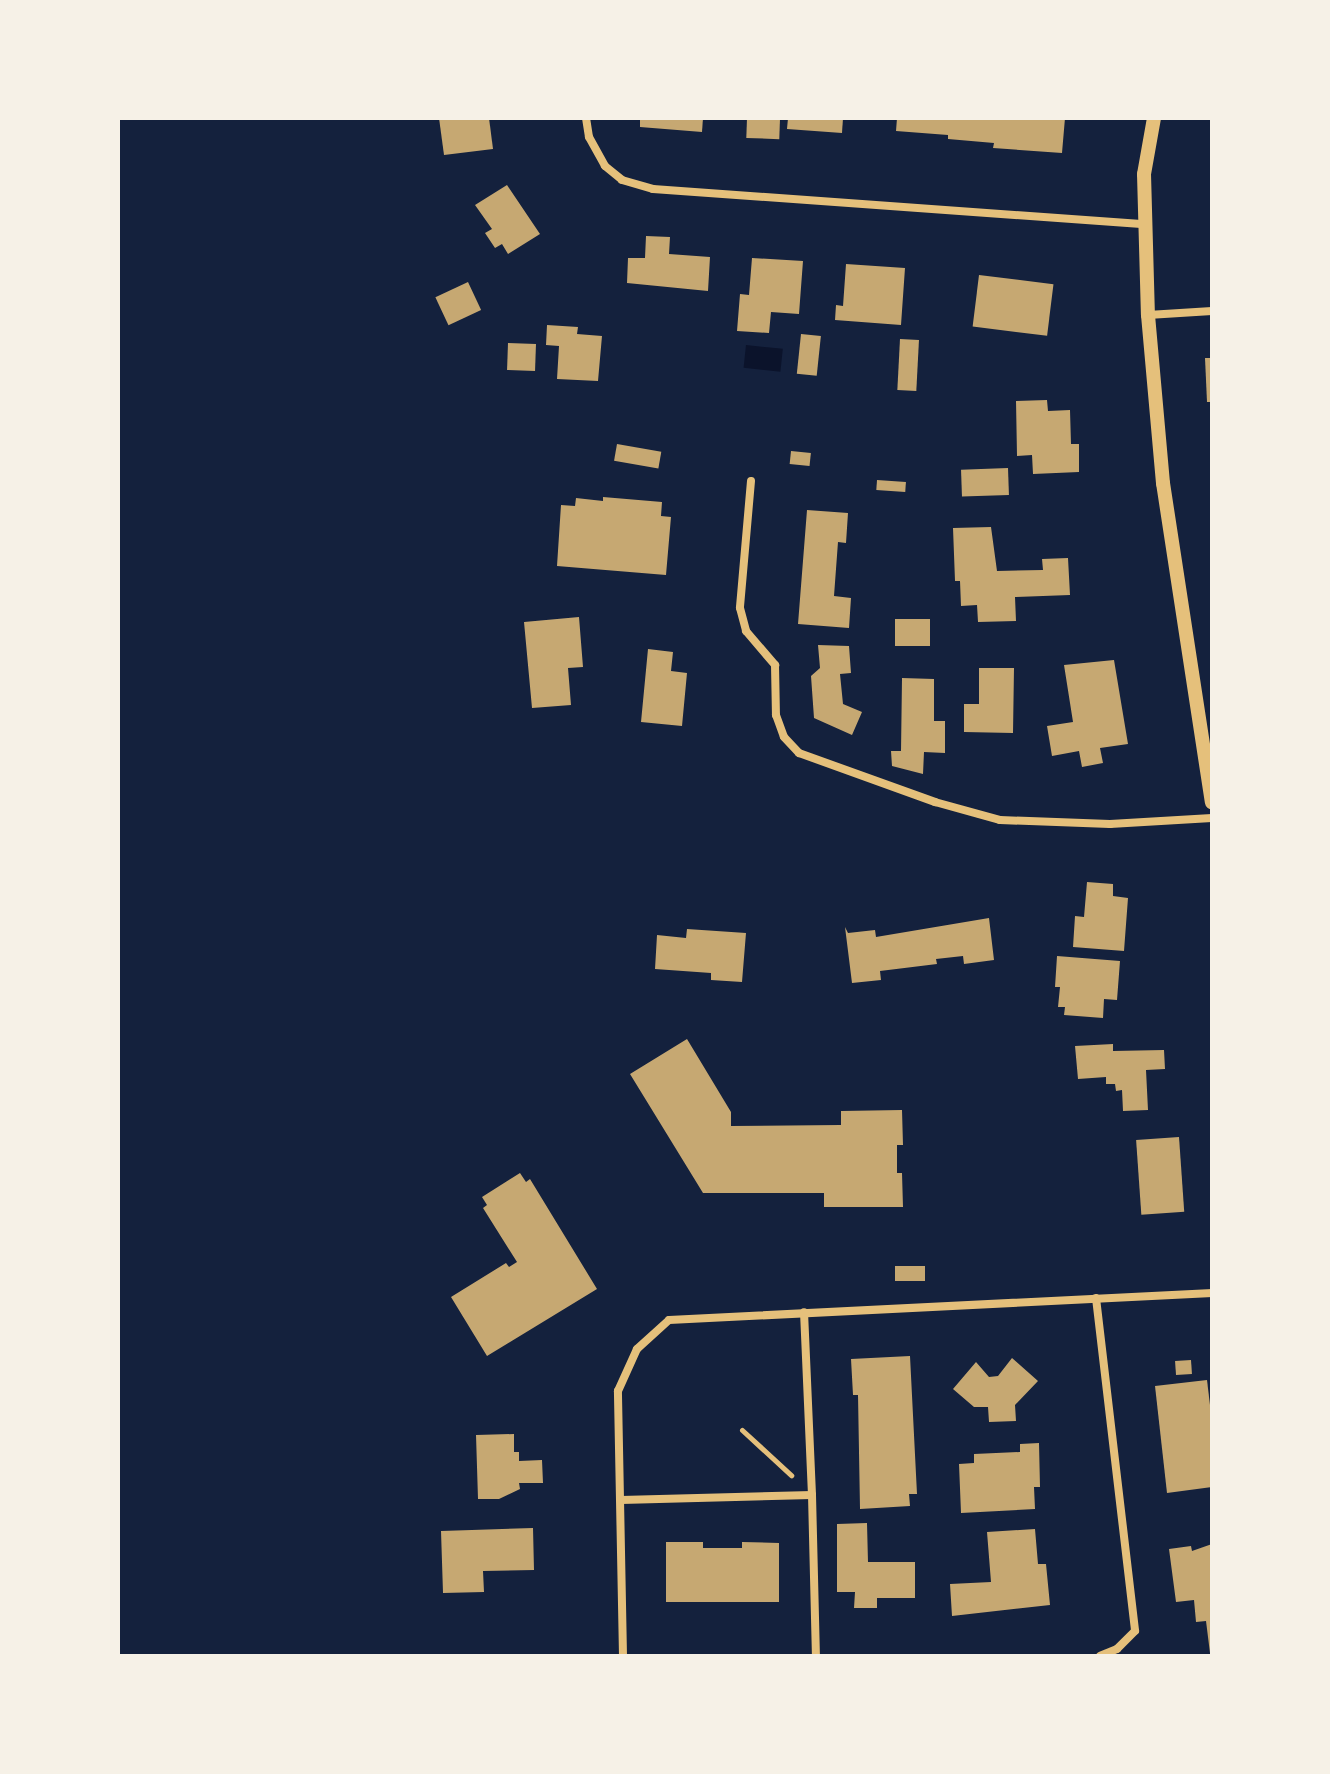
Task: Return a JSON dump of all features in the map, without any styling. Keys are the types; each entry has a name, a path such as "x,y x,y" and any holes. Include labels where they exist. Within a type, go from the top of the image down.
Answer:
{"street":[{"path":"586,118 589,137 605,166 622,180 653,189 1145,224"},
{"path":"1154,118 1144,174 1148,315 1163,483 1212,802"},
{"path":"1148,315 1212,311"},
{"path":"751,481 740,608 746,631 775,665 776,715 784,737 799,753 935,802 1000,820 1110,824 1212,818"},
{"path":"623,1656 618,1391 637,1349 669,1320 1212,1293"},
{"path":"1096,1298 1135,1631 1117,1649 1100,1656"},
{"path":"804,1312 816,1656"},
{"path":"621,1500 812,1495"}],"path":[{"path":"742,1430 812,1495"}],"water":[{"path":"746,345 783,349 780,372 744,368"}],"building":[{"path":"439,118 489,118 493,149 444,155"},
{"path":"640,118 703,118 702,132 640,127"},
{"path":"747,118 780,119 779,139 746,138"},
{"path":"788,118 843,118 842,133 787,129"},
{"path":"897,118 1065,118 1062,153 993,148 994,143 896,131"},
{"path":"507,185 540,234 508,254 502,244 495,248 485,233 492,229 475,205"},
{"path":"646,236 670,237 669,254 710,257 708,291 627,283 628,258 645,258"},
{"path":"752,258 803,261 799,314 771,312 769,333 737,331 740,294 749,295"},
{"path":"846,264 905,268 901,325 835,320 836,305 843,306"},
{"path":"979,275 1053,284 1047,336 973,327"},
{"path":"468,282 481,310 448,325 435,297"},
{"path":"547,325 578,327 577,334 602,336 598,381 557,379 559,346 546,345"},
{"path":"801,334 821,336 817,376 797,374"},
{"path":"900,339 919,340 916,391 897,390"},
{"path":"508,343 536,344 535,371 507,370"},
{"path":"1205,358 1212,358 1212,402 1207,402"},
{"path":"1047,400 1048,411 1070,410 1071,444 1079,444 1079,472 1033,474 1032,455 1017,456 1016,401"},
{"path":"617,444 661,452 658,469 614,461"},
{"path":"791,451 811,453 810,466 790,464"},
{"path":"1008,468 1009,495 962,497 961,470"},
{"path":"877,480 906,482 905,492 876,490"},
{"path":"603,497 662,502 661,516 671,517 666,575 557,566 561,505 575,506 576,498 603,501"},
{"path":"807,510 848,513 846,543 838,542 834,596 851,598 849,628 798,624"},
{"path":"991,527 997,571 1043,570 1042,559 1068,558 1070,595 1015,597 1016,621 978,622 977,605 961,606 960,581 955,581 953,528"},
{"path":"579,617 583,667 568,668 571,705 532,708 524,622"},
{"path":"895,619 930,619 930,646 895,646"},
{"path":"818,645 849,646 851,673 840,674 843,704 862,712 852,735 814,718 811,676 820,668"},
{"path":"648,649 673,652 671,671 687,673 682,726 641,722"},
{"path":"1114,660 1128,744 1100,748 1103,763 1082,767 1079,751 1052,756 1047,726 1073,722 1064,665"},
{"path":"979,668 1014,668 1013,733 964,732 964,704 979,704"},
{"path":"902,678 934,679 934,721 945,721 945,753 924,752 923,774 892,766 891,751 901,751"},
{"path":"1087,882 1113,884 1113,896 1128,898 1124,951 1073,947 1075,916 1084,917"},
{"path":"989,918 994,960 964,964 963,956 936,959 937,964 880,971 881,980 852,983 845,927 848,933 875,930 876,937"},
{"path":"687,929 746,933 742,982 711,980 711,973 655,969 657,935 686,938"},
{"path":"1057,956 1120,961 1117,1000 1104,999 1103,1018 1064,1015 1065,1007 1058,1007 1060,987 1055,987"},
{"path":"687,1039 731,1112 731,1126 841,1125 841,1111 902,1110 903,1145 897,1145 897,1173 902,1173 903,1207 824,1207 824,1193 703,1193 630,1074"},
{"path":"1113,1044 1113,1051 1164,1050 1165,1069 1146,1070 1148,1110 1123,1111 1122,1090 1116,1091 1115,1084 1106,1084 1106,1077 1078,1079 1075,1046"},
{"path":"1179,1137 1184,1212 1141,1215 1136,1140"},
{"path":"520,1173 526,1182 530,1179 597,1289 487,1356 451,1297 506,1263 509,1267 517,1262 483,1208 487,1205 482,1197"},
{"path":"895,1266 925,1266 925,1281 895,1281"},
{"path":"910,1356 917,1494 909,1494 910,1506 860,1509 858,1395 853,1395 851,1359"},
{"path":"1012,1358 1038,1381 1015,1405 1016,1421 989,1422 988,1407 974,1407 953,1389 976,1362 989,1377 998,1376"},
{"path":"1191,1360 1192,1374 1176,1375 1175,1361"},
{"path":"1207,1380 1212,1422 1212,1487 1167,1493 1155,1386"},
{"path":"514,1434 514,1452 519,1452 519,1461 542,1460 543,1483 519,1483 520,1489 499,1499 478,1499 476,1435"},
{"path":"1039,1443 1040,1487 1034,1487 1035,1509 961,1513 959,1464 974,1463 974,1454 1020,1452 1020,1444"},
{"path":"867,1523 868,1562 915,1562 915,1598 877,1598 877,1608 854,1608 855,1592 837,1592 837,1524"},
{"path":"533,1528 534,1570 483,1571 484,1592 443,1593 441,1531"},
{"path":"1035,1529 1038,1564 1046,1564 1050,1605 952,1616 950,1584 991,1582 987,1532"},
{"path":"666,1542 703,1542 703,1548 742,1548 742,1542 779,1543 779,1602 666,1602"},
{"path":"1212,1544 1210,1653 1206,1621 1196,1622 1194,1600 1176,1602 1169,1549 1191,1546 1192,1551"}]}
